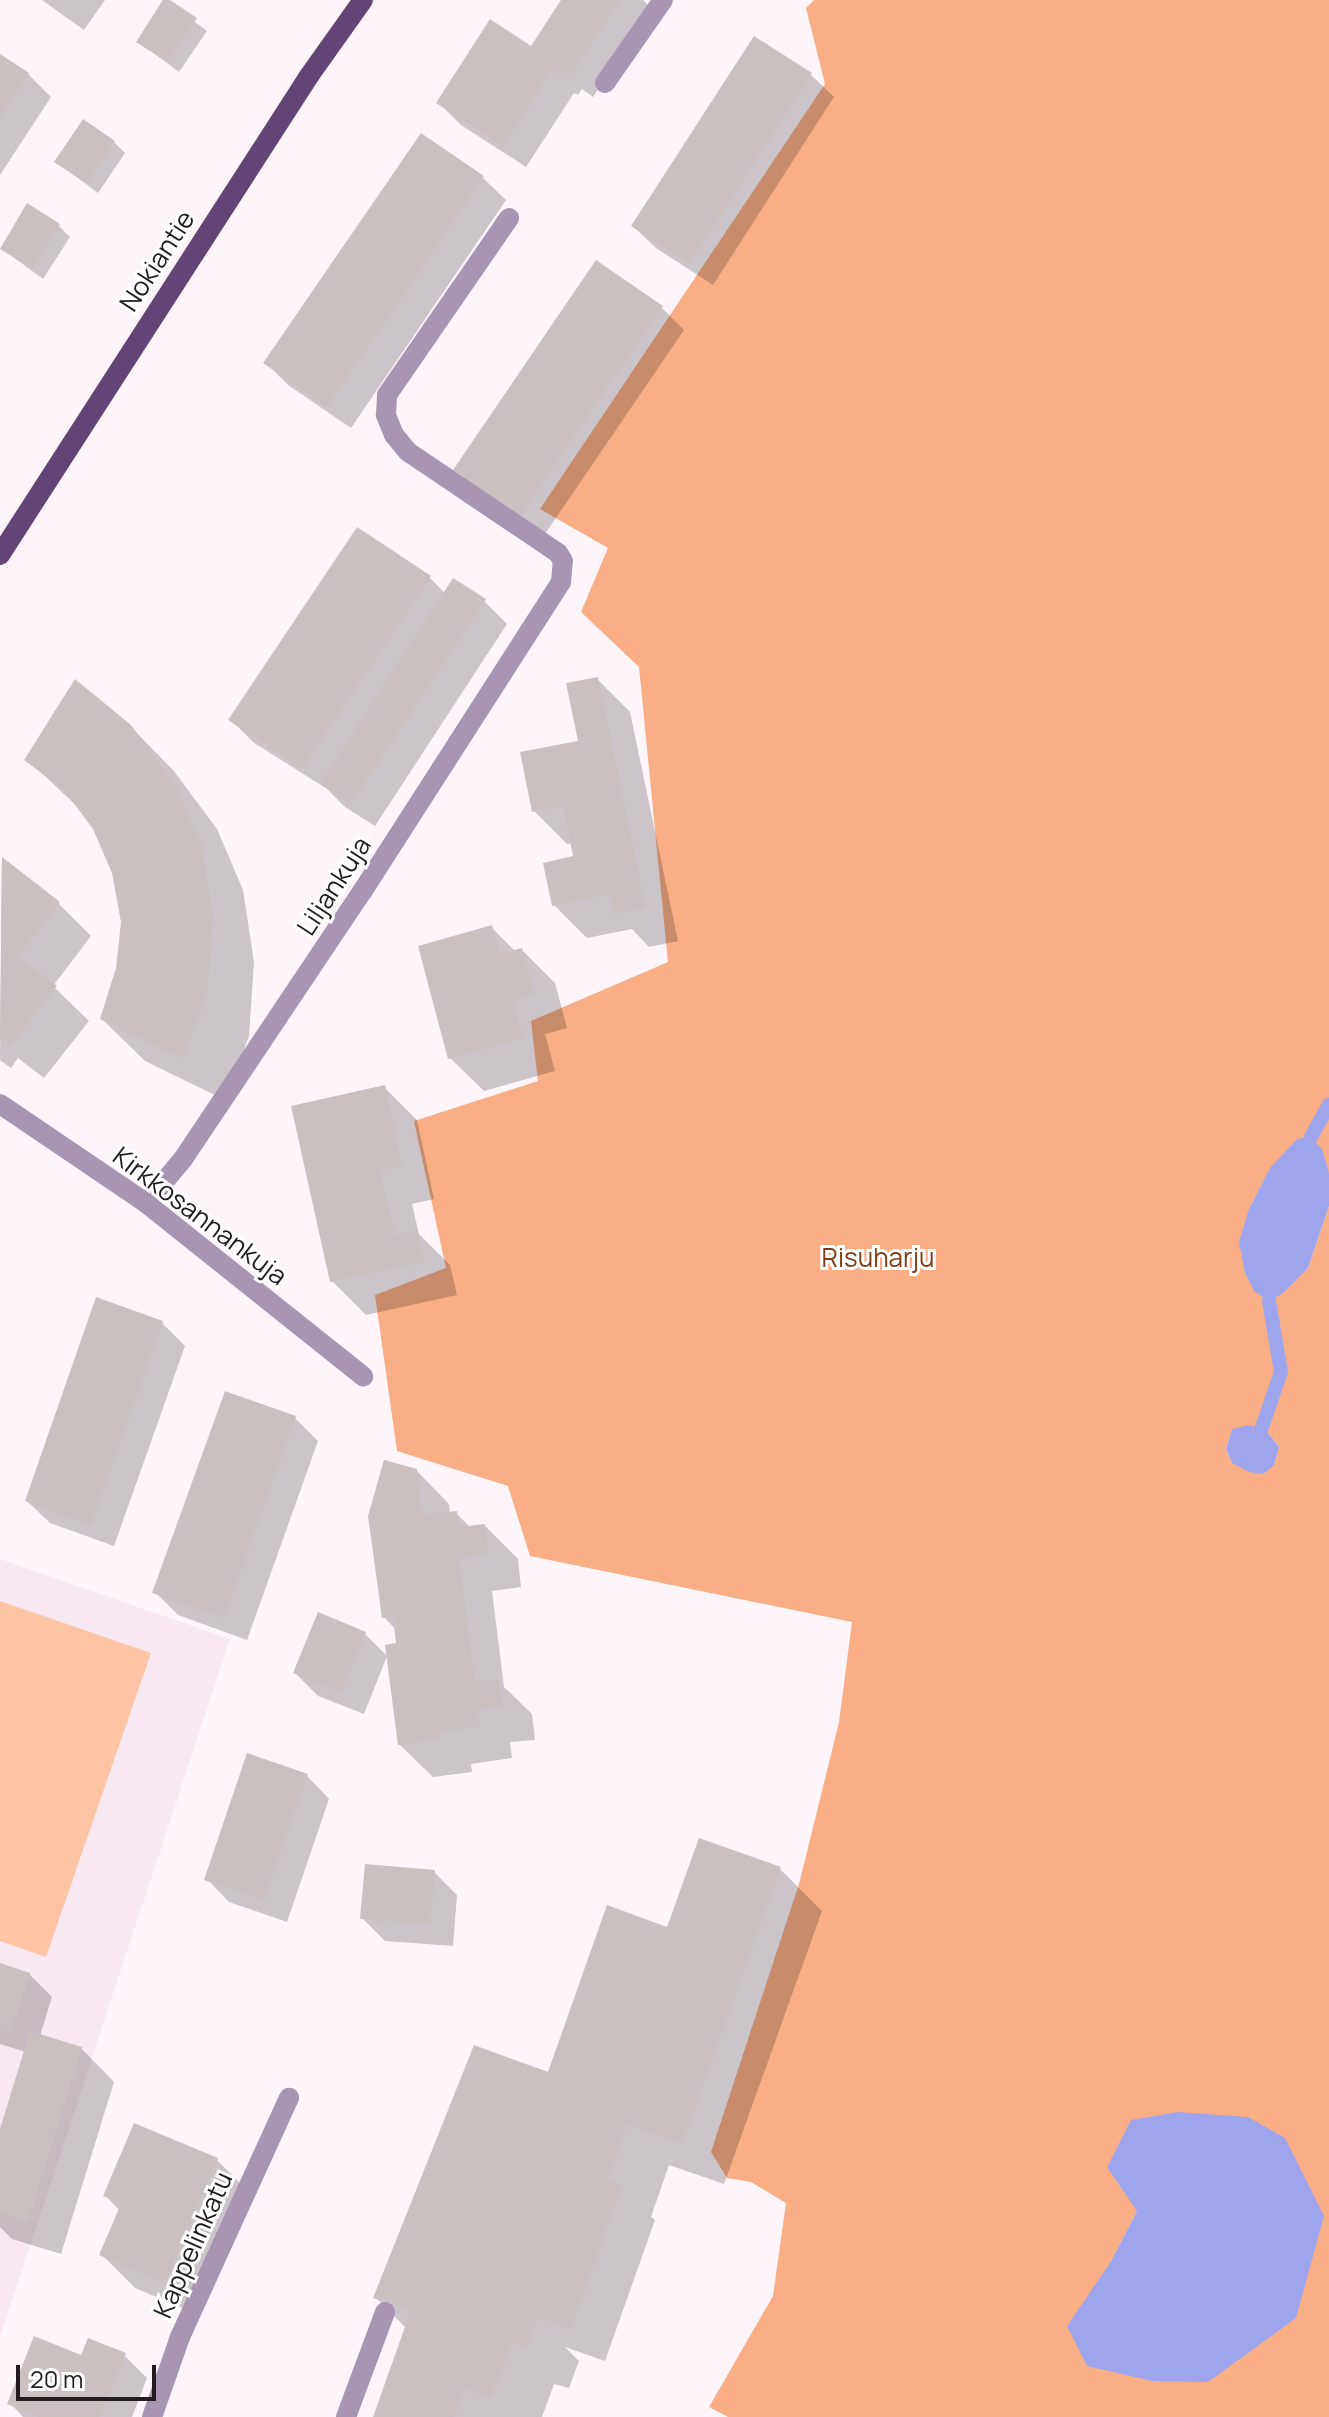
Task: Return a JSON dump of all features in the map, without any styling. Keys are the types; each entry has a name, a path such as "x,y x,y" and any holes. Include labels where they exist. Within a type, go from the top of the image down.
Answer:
{"main road":[{"name":"Nokiantie","path":"0,555 293,102 363,0"}],"street":[{"path":"605,83 663,0"},
{"name":"Liljankuja","path":"146,1203 192,1146 556,591 563,561 558,553 408,452 394,435 386,415 387,395 509,218"},
{"name":"Kirkkosannankuja","path":"0,1104 146,1203 363,1376"},
{"name":"Kappelinkatu","path":"152,2417 180,2337 289,2098"},
{"path":"346,2417 385,2312"}],"shaded area":[{"path":"0,1559 230,1639 0,2337"},
{"path":"0,1601 151,1653 46,1957 0,1941"}],"green space":[{"name":"Risuharju","path":"814,0 1329,0 1329,1173 1297,1139 1270,1169 1249,1209 1245,1273 1254,1290 1269,1301 1308,1268 1329,1206 1329,2417 728,2417 709,2407 773,2296 786,2203 751,2182 727,2178 711,2152 799,1884 839,1722 852,1622 530,1556 508,1486 397,1451 375,1295 446,1268 414,1121 538,1081 531,1021 668,962 639,667 581,612 608,548 540,509 825,84 806,8","holes":["1232,1429 1268,1433 1279,1447 1274,1465 1232,1463 1226,1449","1137,2211 1087,2366 1110,2263"]}],"water":[{"path":"1311,1137 1322,1149 1329,1173 1329,1206 1308,1268 1283,1293 1269,1301 1254,1291 1245,1273 1239,1242 1249,1209 1270,1168 1297,1139"},
{"path":"1250,1425 1268,1433 1279,1447 1274,1465 1263,1474 1249,1472 1232,1463 1226,1449 1232,1429"},
{"path":"1178,2112 1248,2117 1285,2138 1324,2216 1296,2318 1208,2382 1152,2381 1087,2366 1067,2326 1110,2263 1137,2211 1107,2167 1131,2120"}],"building":[{"path":"163,0 170,0 197,18 167,62 136,42"},
{"path":"561,0 620,0 570,76 558,68 555,74 551,71 503,146 436,103 490,19 531,46"},
{"path":"754,36 812,73 689,264 631,226"},
{"path":"0,54 29,73 0,118"},
{"path":"83,119 115,141 87,184 54,162"},
{"path":"421,133 484,176 327,407 263,363"},
{"path":"27,203 60,224 32,269 0,249"},
{"path":"596,260 663,306 520,515 453,470"},
{"path":"357,527 431,576 302,769 228,720"},
{"path":"453,578 486,599 351,804 320,784"},
{"path":"598,677 646,908 614,914 610,894 552,906 543,863 573,856 563,806 532,812 520,752 578,741 566,683"},
{"path":"75,679 131,725 175,784 202,846 213,919 207,993 183,1059 100,1019 116,968 121,922 112,873 93,829 64,790 24,760"},
{"path":"2,857 60,902 18,956 57,986 10,1046 0,1038"},
{"path":"492,925 500,954 522,948 535,995 513,1001 523,1038 448,1059 418,946"},
{"path":"385,1085 402,1166 380,1171 395,1235 417,1230 425,1262 330,1282 291,1106"},
{"path":"96,1297 163,1321 91,1525 25,1501"},
{"path":"225,1391 296,1416 224,1618 152,1593"},
{"path":"384,1460 417,1469 422,1515 457,1511 459,1527 485,1524 489,1554 459,1558 475,1682 499,1679 503,1707 478,1710 480,1726 439,1731 440,1739 398,1745 385,1645 396,1643 393,1616 382,1618 368,1516"},
{"path":"318,1612 366,1632 341,1692 293,1673"},
{"path":"247,1753 308,1774 264,1900 204,1880"},
{"path":"699,1838 781,1867 682,2144 627,2124 608,2180 622,2185 571,2329 538,2318 527,2347 512,2343 491,2398 465,2388 454,2417 373,2417 411,2310 373,2298 474,2045 548,2072 607,1905 667,1927"},
{"path":"365,1864 435,1870 430,1924 360,1919"},
{"path":"0,1963 30,1973 11,2033 0,2030"},
{"path":"30,2031 82,2047 28,2222 0,2213 0,2129"},
{"path":"134,2123 218,2158 165,2283 99,2255 121,2204 103,2196"},
{"path":"34,2336 81,2355 88,2338 126,2353 100,2417 40,2417 7,2404"}],"waterway":[{"path":"1311,1137 1329,1105"},
{"path":"1261,1430 1281,1372 1269,1301"}]}
